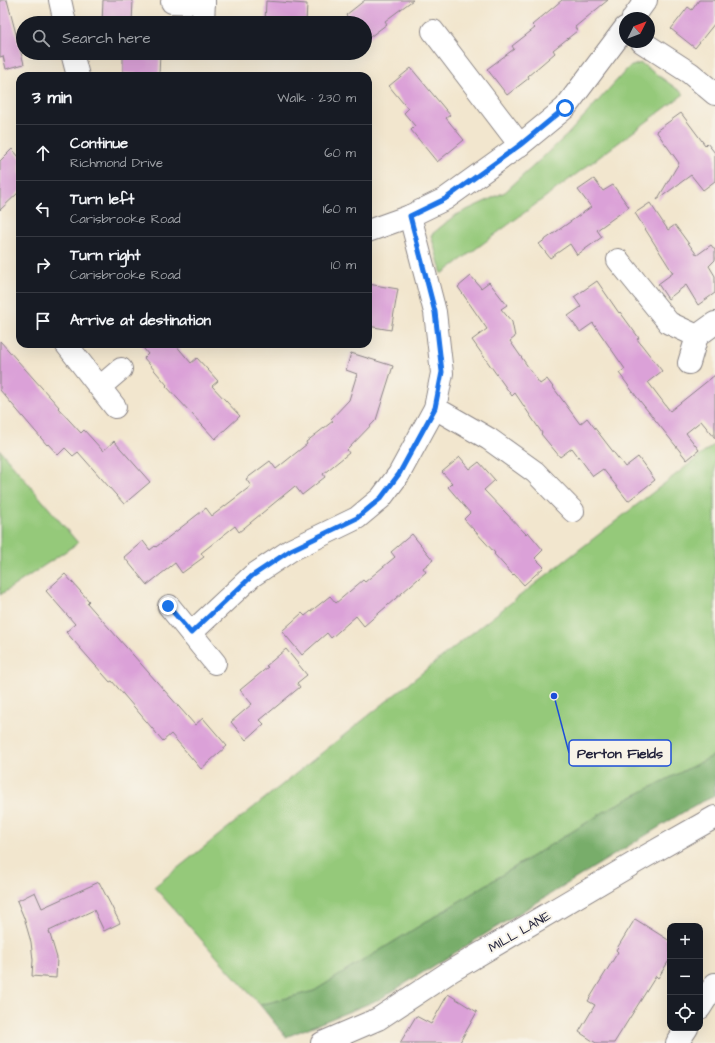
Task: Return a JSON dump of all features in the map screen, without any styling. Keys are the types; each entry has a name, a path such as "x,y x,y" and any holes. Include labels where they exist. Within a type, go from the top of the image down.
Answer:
{"street":[{"path":"60,0 63,16"},
{"path":"637,12 646,0"},
{"path":"172,2 203,8"},
{"path":"433,31 520,145"},
{"path":"372,230 410,216 445,199 520,145 565,108 619,36"},
{"path":"651,48 690,73 715,94"},
{"path":"74,60 77,72"},
{"path":"191,633 252,576 291,550 357,518 381,498 399,474 435,408 442,372 435,312 410,216"},
{"path":"618,260 669,323 697,336"},
{"path":"689,363 697,336 715,323"},
{"path":"69,348 115,407"},
{"path":"100,387 121,369"},
{"path":"435,408 489,439 535,472 573,511"},
{"path":"168,606 215,664"},
{"name":"MILL LANE","path":"322,1043 378,1019 450,970 715,817"},
{"path":"703,1003 715,984"},
{"path":"677,1043 685,1031"}],"green space":[{"path":"641,63 684,94 442,274 431,235 454,216 505,192 567,135 629,67"},
{"path":"715,444 715,755 612,807 314,991 260,1005 154,887 467,637"},
{"path":"0,450 78,543 0,595"},
{"path":"715,755 715,796 695,805 380,999 286,1037 260,1005 314,991 612,807"}],"building":[{"path":"0,0 7,0 16,34 16,60 23,60 24,64 6,69 3,56 0,57"},
{"path":"103,0 133,0 132,16 102,16"},
{"path":"365,0 413,0 385,21 387,24 372,35 372,16 346,15"},
{"path":"562,0 608,0 575,27 577,31 553,50 555,53 528,76 529,78 507,95 487,69 514,49 512,46 535,28 532,25"},
{"path":"699,0 715,0 715,23 695,48 671,29 688,7 692,10"},
{"path":"266,1 307,4 306,16 265,16"},
{"path":"123,60 160,60 159,72 123,72"},
{"path":"411,68 450,115 446,118 464,140 437,162 411,130 415,126 404,113 408,109 389,86"},
{"path":"681,113 705,145 707,143 715,153 715,181 703,190 691,175 657,200 679,163 656,131"},
{"path":"12,149 16,154 16,195 0,210 0,161"},
{"path":"594,179 603,191 613,185 629,207 597,230 602,237 577,255 570,244 550,258 539,244 591,207 578,190"},
{"path":"650,203 668,230 675,225 697,255 711,245 715,250 715,260 709,266 715,276 715,293 698,305 686,285 668,299 658,284 673,273 635,213"},
{"path":"471,276 481,288 489,282 507,305 501,309 512,322 515,337 510,341 540,384 547,379 580,424 587,418 625,467 638,457 655,480 628,501 603,469 593,476 572,448 560,457 541,434 542,433 515,393 512,396 472,340 487,329 458,287"},
{"path":"597,281 619,313 620,312 639,338 637,339 662,371 648,382 670,411 715,375 715,438 701,421 686,433 699,450 687,460 619,373 625,369 593,323 580,332 568,316 581,307 574,297"},
{"path":"372,285 398,289 391,330 372,327"},
{"path":"0,341 81,433 84,430 103,451 114,441 150,482 124,504 78,452 73,456 65,448 58,455 48,444 47,445 0,390"},
{"path":"143,348 178,348 191,363 197,358 218,381 212,386 240,416 215,439 166,386 167,385 144,358 148,354"},
{"path":"351,353 393,366 376,420 347,450 349,453 323,474 325,477 302,495 295,486 239,532 235,526 201,553 204,557 182,573 175,563 147,585 124,557 143,541 150,550 155,546 156,547 206,508 212,516 251,486 246,479 270,461 276,469 307,444 306,442 333,421 331,419 349,400 357,374 346,370"},
{"path":"460,457 470,469 479,462 495,480 484,490 526,534 528,532 543,550 535,558 544,567 524,585 514,574 513,575 464,519 470,513 448,487 452,483 442,472"},
{"path":"412,534 433,560 423,568 426,572 364,626 356,616 331,638 327,633 302,655 282,631 302,613 305,616 330,596 336,603 363,580 365,582 395,557 391,552"},
{"path":"65,574 89,601 87,603 195,725 203,718 227,746 201,769 171,734 163,741 112,681 110,682 66,632 75,624 46,591"},
{"path":"286,649 307,675 297,683 300,687 260,720 264,724 246,740 231,722 252,704 240,690 268,667 266,666"},
{"path":"99,882 120,923 104,931 94,910 49,931 57,958 56,978 32,976 33,960 31,942 17,901 35,892 42,908"},
{"path":"635,919 667,939 667,964 658,978 656,976 614,1043 596,1043 579,1032 595,1005 588,1001 618,952 616,950"},
{"path":"448,994 477,1012 460,1042 463,1043 400,1043 416,1016 431,1024"}],"place":[{"name":"Perton Fields","path":"554,696"}],"route":[{"path":"168,606 191,633 252,576 291,550 357,518 381,498 399,474 435,408 442,372 435,312 410,216 445,199 520,145 565,108"}]}
